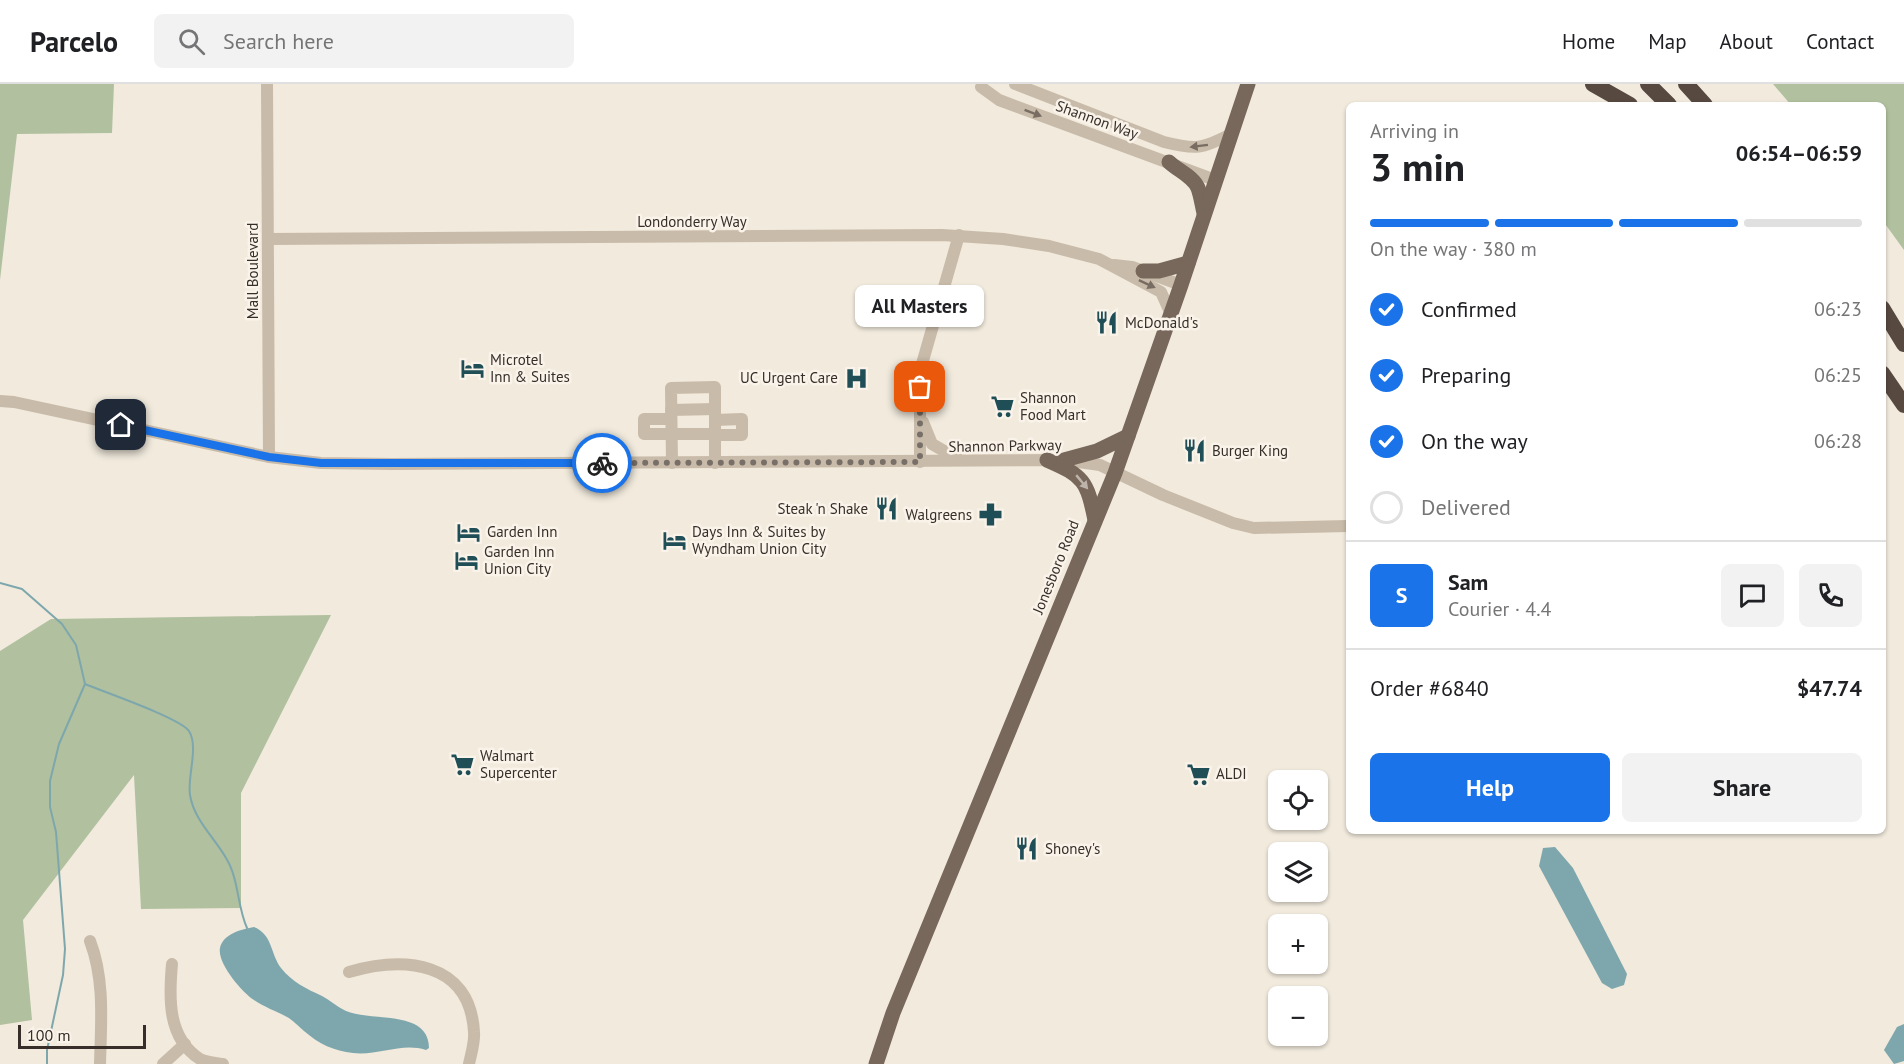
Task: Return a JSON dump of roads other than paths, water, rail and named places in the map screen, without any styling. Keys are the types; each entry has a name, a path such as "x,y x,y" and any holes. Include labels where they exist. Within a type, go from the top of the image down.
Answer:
{"highway":[{"path":"1593,84 1625,102"},
{"path":"1648,84 1665,102"},
{"path":"1686,84 1703,102"},
{"path":"1694,84 1704,102"},
{"path":"1886,315 1904,344"},
{"path":"1886,380 1904,406"},
{"path":"1886,386 1904,406"}],"main road":[{"name":"Jonesboro Road","path":"875,1061 1114,473 1181,285 1248,84"},
{"path":"1168,162 1198,186 1204,213"},
{"path":"1143,271 1159,271 1188,263"},
{"path":"1064,460 1097,451 1128,436"},
{"path":"1047,460 1069,469 1080,477 1087,487 1095,520"}],"street":[{"name":"Mall Boulevard","path":"267,84 269,457"},
{"name":"Shannon Way","path":"991,84 981,87 999,100 1215,180"},
{"name":"Shannon Way","path":"1015,84 1164,142 1188,148 1207,146 1231,134"},
{"name":"Londonderry Way","path":"268,239 959,235 1003,238 1090,256 1112,265 1160,291 1171,314"},
{"path":"920,462 922,364 959,235"},
{"name":"Londonderry Way","path":"1112,265 1132,267 1181,285"},
{"path":"672,463 671,388 715,387 716,463"},
{"name":"Shannon Parkway","path":"0,401 14,402 269,457 321,463 1047,460 1091,462 1163,495 1233,523 1254,528 1346,526"},
{"path":"920,405 924,425 932,444 962,461"},
{"path":"671,414 715,414 742,419 742,435 644,435 644,419 671,414"},
{"path":"90,941 97,959 101,990 100,1064"},
{"path":"172,964 170,1008 176,1028 188,1049 202,1060 223,1064"},
{"path":"350,972 372,965 419,965 438,971 454,982 466,996 472,1014 474,1034 469,1064"},
{"path":"163,1064 185,1044"}],"water":[{"path":"1555,847 1573,868 1627,974 1624,985 1612,989 1602,983 1539,866 1543,848"},
{"path":"254,927 265,935 277,962 285,973 305,988 346,1011 397,1019 420,1027 426,1036 429,1048 426,1050 399,1048 372,1053 339,1051 310,1036 289,1018 254,1000 243,991 226,969 220,948 229,936"},
{"path":"1904,1024 1904,1061 1894,1064 1884,1050 1897,1027"}],"waterway":[{"path":"0,583 22,589 62,624 76,645 85,684 59,744 50,781 50,807 56,832 65,949 63,975 47,1050 47,1064"},
{"path":"85,684 172,719 189,731 193,745 190,788 192,804 230,866 247,928"}],"place":[{"name":"McDonald's","path":"1107,323"},
{"name":"Microtel Inn & Suites","path":"472,369"},
{"name":"UC Urgent Care","path":"856,378"},
{"name":"All Masters","path":"920,387"},
{"name":"Shannon Food Mart","path":"1002,407"},
{"name":"Burger King","path":"1194,451"},
{"name":"Steak 'n Shake","path":"886,509"},
{"name":"Walgreens","path":"990,515"},
{"name":"Garden Inn","path":"469,532"},
{"name":"Days Inn & Suites by Wyndham Union City","path":"674,541"},
{"name":"Garden Inn Union City","path":"466,561"},
{"name":"Walmart Supercenter","path":"462,765"},
{"name":"ALDI","path":"1198,774"},
{"name":"Shoney's","path":"1027,849"}]}
